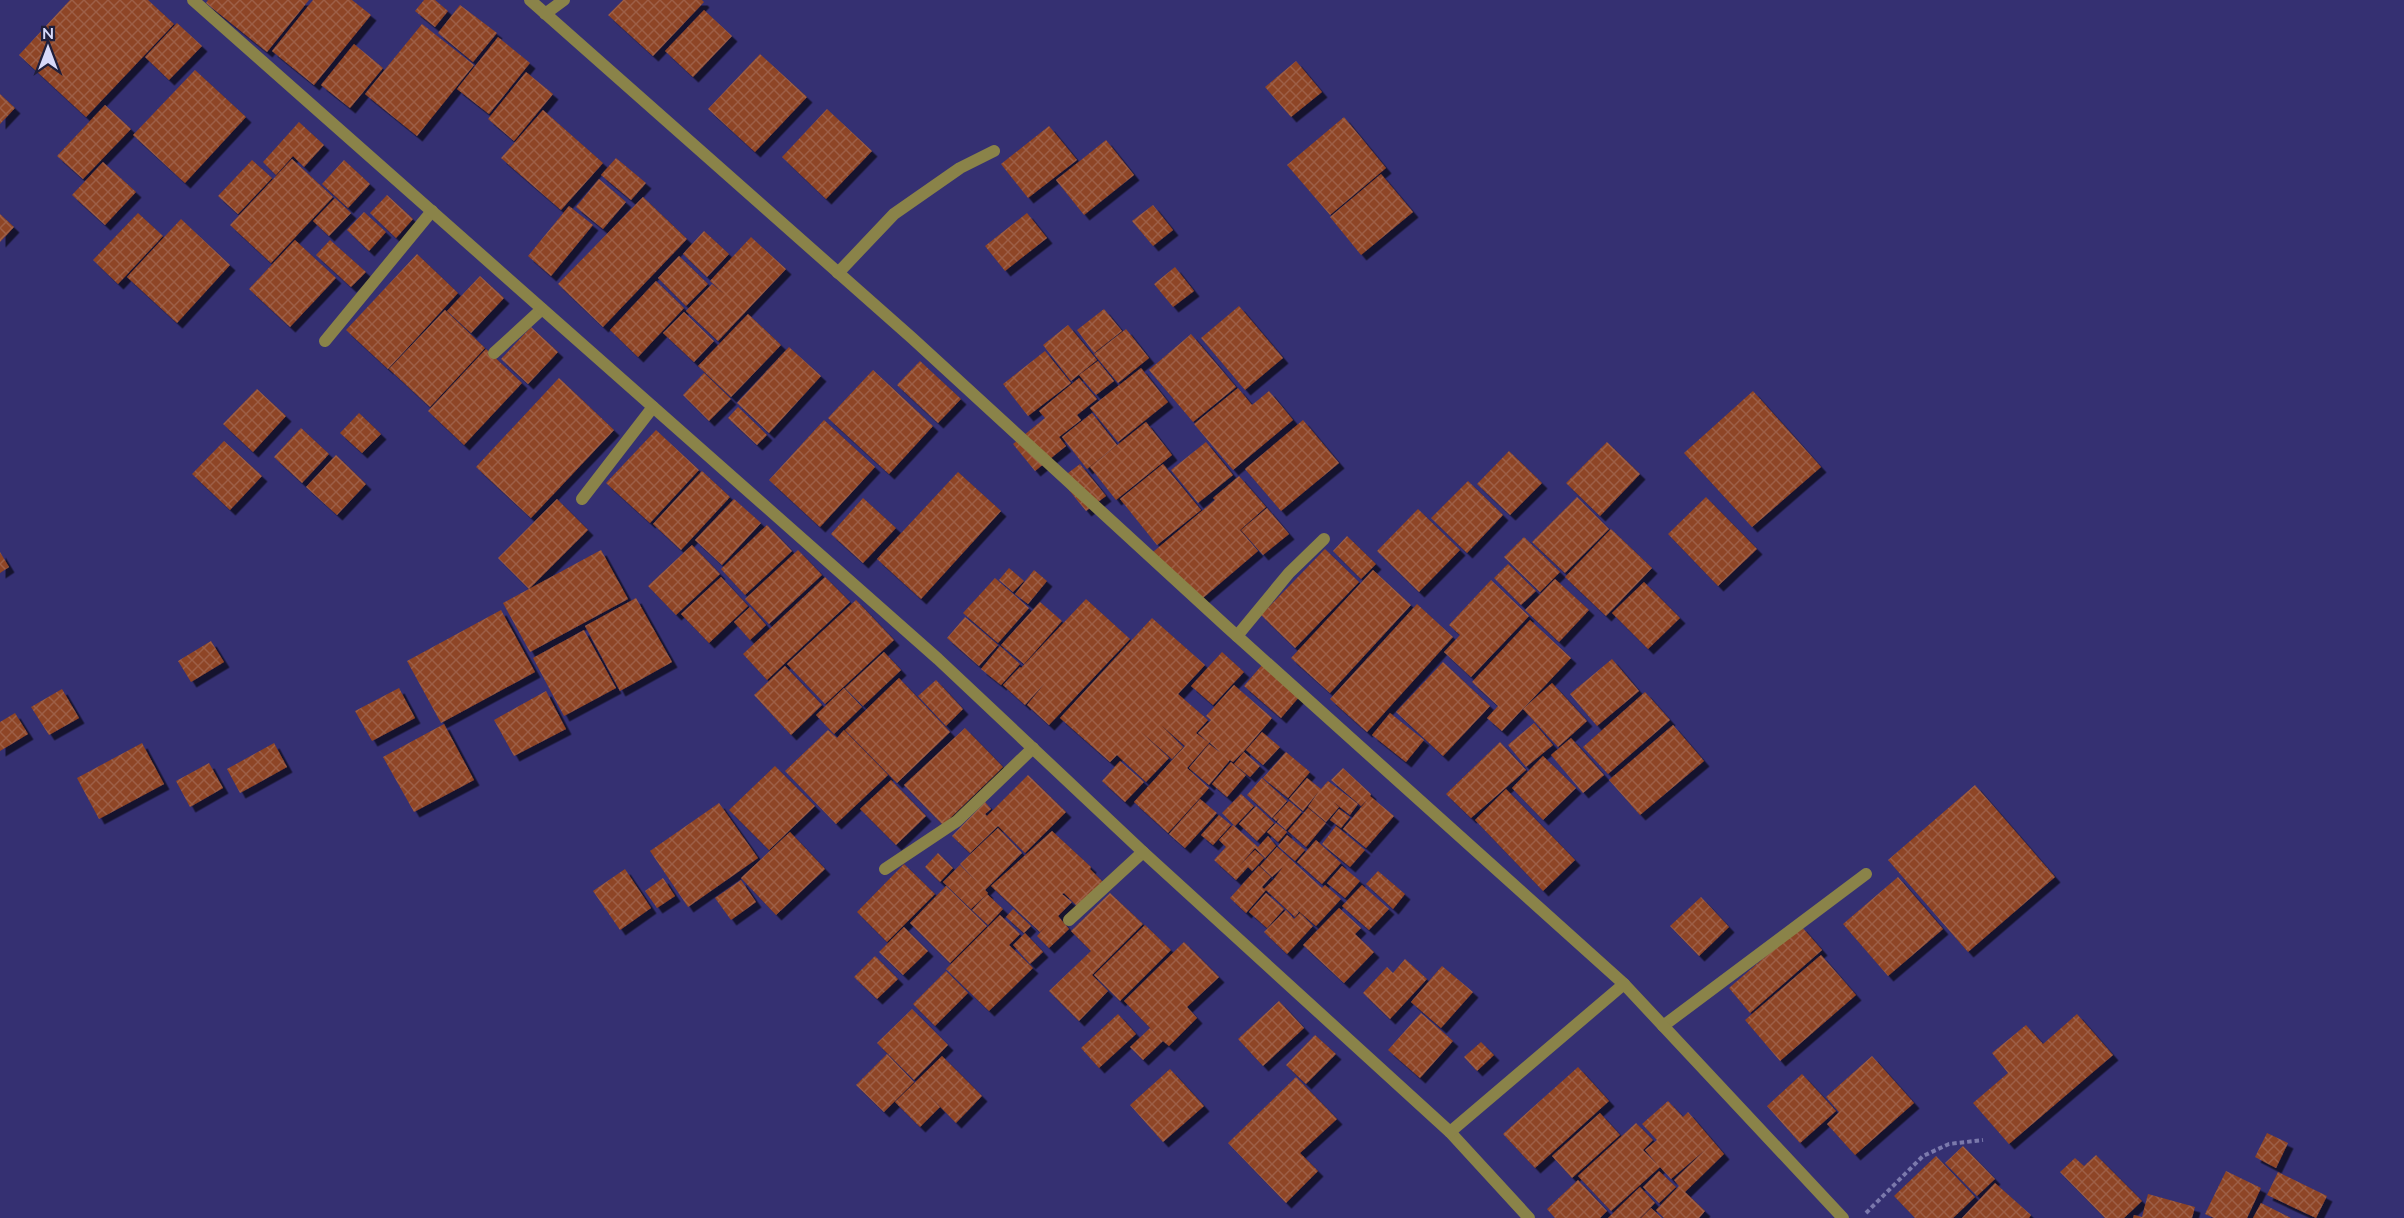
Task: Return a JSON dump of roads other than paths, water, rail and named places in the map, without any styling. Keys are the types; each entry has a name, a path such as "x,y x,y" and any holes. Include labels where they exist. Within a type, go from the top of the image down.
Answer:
{"street":[{"path":"193,0 938,659 1143,852 1450,1132 1529,1218"},
{"path":"530,0 838,273 1624,984 1843,1218"},
{"path":"545,14 564,0"},
{"path":"838,273 894,214 960,168 994,151"},
{"path":"325,342 432,211"},
{"path":"494,353 542,309"},
{"path":"582,499 652,406"},
{"path":"1237,636 1288,573 1324,539"},
{"path":"885,869 957,821 1033,748"},
{"path":"1069,920 1143,852"},
{"path":"1663,1026 1866,874"},
{"path":"1450,1132 1624,984"}]}
